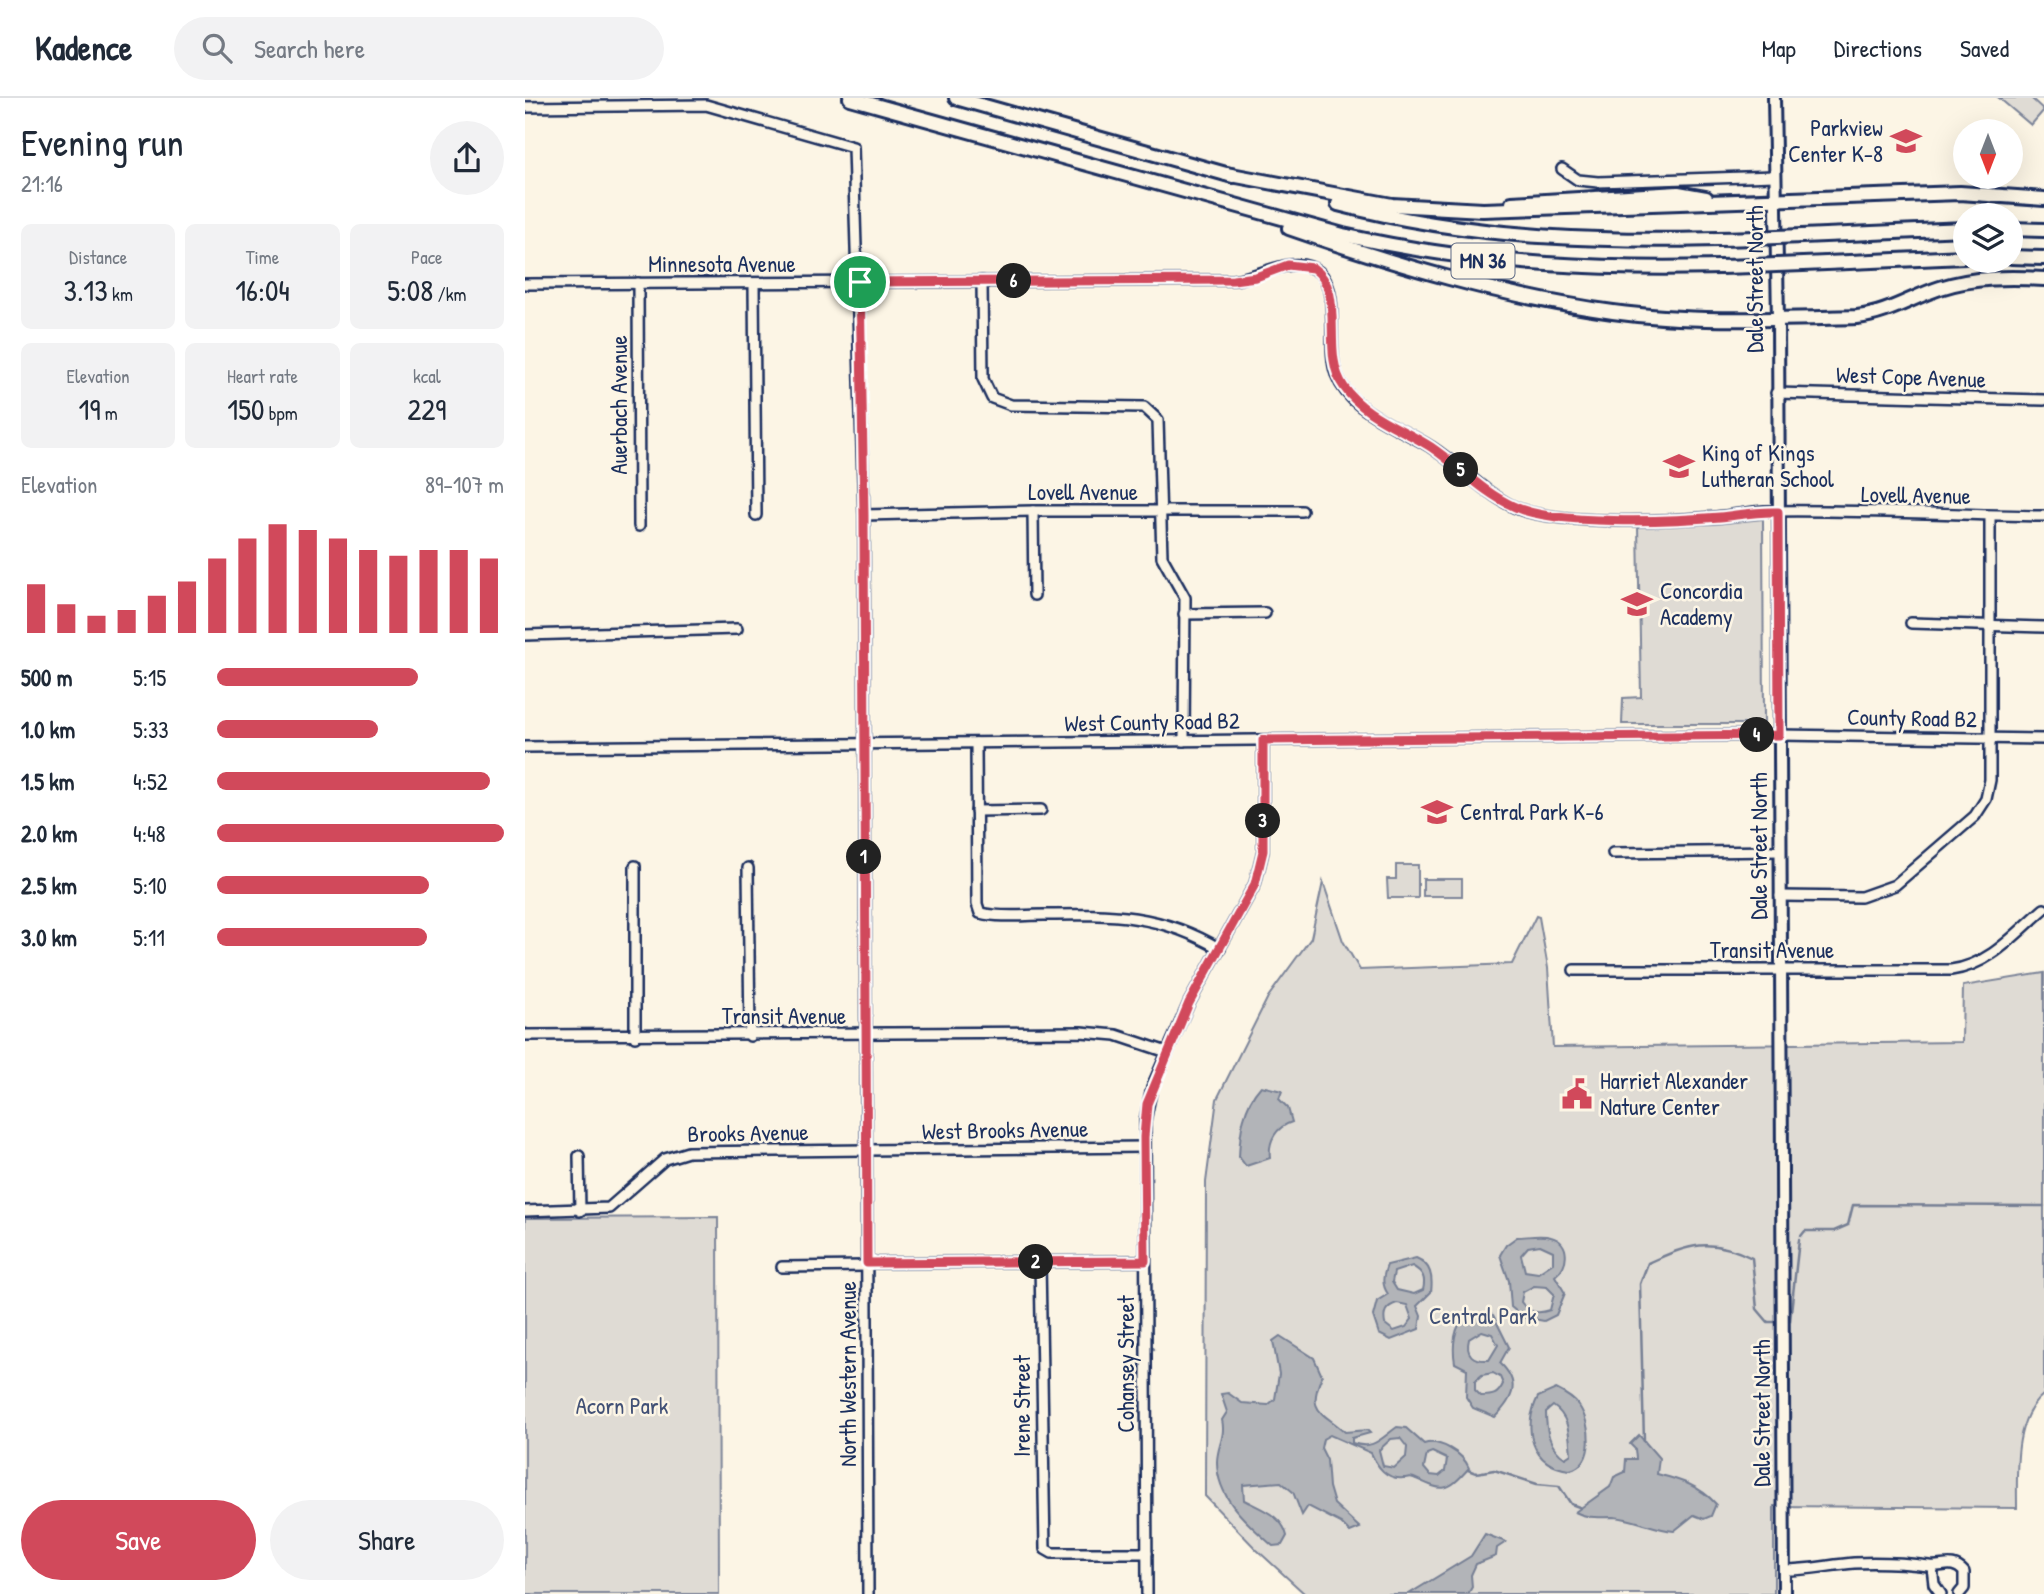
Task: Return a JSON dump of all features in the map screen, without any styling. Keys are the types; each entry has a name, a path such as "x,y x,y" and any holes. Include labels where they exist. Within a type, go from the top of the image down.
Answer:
{"highway":[{"name":"MN 36","path":"850,98 1375,242 1488,261 1597,269 1953,258"},
{"name":"MN 36","path":"956,98 1354,208 1491,233 1608,241 1953,230"},
{"path":"1226,174 1360,201 1418,208 1460,208 1557,199 1678,193 1717,201 1960,193 2044,198"},
{"path":"1220,201 1376,256 1563,304 1665,317 1778,319 1868,316 1938,288 1965,282 2044,278"},
{"path":"2023,229 2044,230"},
{"path":"2023,257 2044,258"}],"main road":[{"name":"Dale Street North","path":"1774,98 1778,319 1776,393 1784,1594"}],"street":[{"name":"North Western Avenue","path":"525,107 706,105 853,147 860,282 864,515 868,1594"},
{"path":"1562,169 1578,180 1598,182 1774,176"},
{"name":"Minnesota Avenue","path":"525,284 1233,280 1256,277 1296,264 1306,265 1321,274 1328,286"},
{"path":"982,281 983,379 988,392 1005,404 1138,406 1150,410 1159,425 1162,557 1183,591 1184,741"},
{"name":"Auerbach Avenue","path":"638,283 639,526"},
{"path":"754,284 756,516"},
{"name":"Lovell Avenue","path":"1328,286 1332,357 1336,373 1346,391 1362,407 1429,446 1481,487 1512,506 1539,515 1574,519 1706,518 1778,512 2044,516"},
{"name":"West Cope Avenue","path":"1776,393 2044,400"},
{"path":"1033,511 1034,595"},
{"name":"Lovell Avenue","path":"864,515 1033,511 1302,511"},
{"path":"1780,896 1861,897 1895,885 1981,808 1989,789 1991,738 1990,516"},
{"path":"1184,614 1265,613"},
{"path":"1911,623 2044,627"},
{"path":"525,635 737,629"},
{"name":"County Road B2","path":"1779,735 2044,739"},
{"name":"West County Road B2","path":"525,747 1779,735"},
{"name":"Cohansey Street","path":"1147,1594 1144,1147 1147,1104 1189,1003 1249,900 1260,868 1263,834 1263,740"},
{"path":"976,743 977,904 980,913 1136,917 1185,931 1220,949"},
{"path":"976,810 1041,810"},
{"path":"1613,853 1780,851"},
{"path":"635,866 635,1037"},
{"path":"748,868 750,1036"},
{"name":"Transit Avenue","path":"1574,970 1970,968 1985,961 2044,909"},
{"name":"Transit Avenue","path":"525,1035 635,1037 1097,1033 1134,1040 1167,1052"},
{"name":"West Brooks Avenue","path":"866,1151 1144,1147"},
{"name":"Brooks Avenue","path":"525,1211 610,1208 665,1159 681,1153 866,1151"},
{"path":"579,1156 580,1211"},
{"path":"782,1267 1145,1261"},
{"name":"Irene Street","path":"1040,1262 1045,1549 1052,1553 1147,1553"},
{"path":"1784,1570 1858,1563 1932,1567 1940,1563 1959,1567 1965,1580 1959,1594"},
{"path":"1932,1567 1934,1584 1941,1594"}],"green space":[{"path":"1999,98 2031,98 2044,110 2031,125"},
{"path":"1763,519 1764,724 1622,724 1623,698 1641,697 1638,525 1714,524"},
{"path":"1396,865 1418,865 1418,898 1388,898 1387,879 1396,879"},
{"path":"1423,879 1462,879 1462,896 1423,896"},
{"name":"Central Park","path":"1323,882 1343,941 1360,970 1512,964 1536,916 1539,917 1548,968 1553,1047 1962,1042 1963,986 2044,973 2044,1394 2034,1404 2022,1431 2017,1462 2017,1508 1774,1506 1774,1594 1305,1594 1257,1550 1205,1496 1206,1182 1217,1099 1268,997 1311,938"},
{"name":"Acorn Park","path":"718,1217 719,1594 525,1594 525,1218"}],"shaded area":[{"path":"1261,1086 1282,1091 1279,1099 1288,1108 1292,1122 1274,1135 1270,1158 1246,1166 1239,1157 1242,1128 1246,1110"},
{"path":"1538,1236 1551,1237 1562,1244 1565,1261 1555,1276 1565,1293 1556,1315 1544,1321 1523,1317 1511,1307 1509,1281 1500,1255 1506,1245 1517,1237","holes":["1540,1245 1553,1251 1553,1263 1538,1273 1525,1271 1521,1255 1528,1247","1534,1286 1547,1287 1554,1294 1550,1310 1534,1312 1521,1302 1523,1292"]},
{"path":"1416,1258 1428,1267 1432,1281 1431,1292 1417,1306 1421,1316 1419,1329 1391,1340 1379,1334 1373,1316 1377,1301 1388,1294 1383,1280 1387,1265","holes":["1412,1266 1423,1276 1423,1290 1414,1294 1397,1290 1392,1282 1394,1272","1397,1303 1407,1305 1412,1319 1406,1327 1394,1331 1385,1324 1384,1317 1387,1309"]},
{"path":"1467,1314 1493,1315 1509,1347 1500,1363 1510,1377 1513,1390 1507,1403 1495,1417 1473,1408 1466,1397 1467,1369 1455,1363 1455,1337 1459,1324","holes":["1482,1331 1492,1334 1498,1345 1489,1360 1471,1356 1468,1349 1469,1339","1493,1373 1500,1377 1503,1384 1501,1388 1495,1394 1481,1396 1475,1390 1475,1381 1482,1375"]},
{"path":"1280,1336 1314,1358 1322,1376 1316,1397 1319,1410 1345,1432 1367,1430 1370,1433 1352,1438 1352,1443 1371,1444 1397,1427 1406,1428 1424,1444 1450,1448 1462,1457 1469,1468 1455,1482 1444,1488 1412,1477 1392,1477 1376,1463 1371,1453 1330,1435 1323,1439 1321,1448 1327,1460 1329,1487 1334,1504 1360,1528 1350,1532 1341,1523 1308,1506 1302,1515 1293,1492 1281,1482 1243,1485 1244,1500 1276,1518 1285,1529 1287,1536 1282,1545 1273,1546 1244,1520 1228,1499 1218,1475 1217,1462 1223,1431 1222,1420 1227,1412 1221,1394 1228,1393 1242,1403 1268,1405 1275,1399 1279,1374 1273,1341","holes":["1400,1438 1407,1447 1406,1457 1394,1468 1383,1466 1379,1450 1391,1439","1432,1452 1447,1459 1445,1471 1439,1476 1430,1475 1424,1468 1427,1454"]},
{"path":"1556,1389 1579,1406 1586,1422 1589,1442 1584,1460 1578,1466 1570,1470 1557,1467 1546,1461 1533,1444 1531,1421 1538,1397","holes":["1553,1406 1566,1421 1569,1434 1571,1454 1565,1458 1552,1444 1547,1425 1546,1412"]},
{"path":"1639,1435 1659,1458 1657,1474 1697,1488 1716,1504 1711,1516 1704,1519 1694,1515 1674,1531 1621,1518 1589,1517 1575,1512 1610,1487 1614,1477 1625,1472 1626,1459 1636,1459 1635,1449 1630,1444"},
{"path":"1485,1534 1506,1542 1497,1548 1496,1556 1476,1564 1468,1594 1409,1594 1471,1556"}],"waterway":[{"path":"525,1028 535,1032"},
{"path":"862,1110 861,1146 864,1146"},
{"path":"1137,1150 1140,1154 1141,1230"},
{"path":"1801,1236 1805,1231 1834,1231 1848,1225 1853,1205 2044,1206"},
{"path":"1790,1321 1799,1240"},
{"path":"1644,1442 1640,1284 1648,1263 1676,1251 1700,1246 1712,1245 1737,1251 1752,1258 1757,1309 1768,1322 1775,1322"},
{"path":"1149,1343 1154,1349"},
{"path":"1468,1470 1476,1473 1494,1470 1537,1484 1559,1486 1571,1504 1579,1507"}],"place":[{"name":"Parkview Center K-8","path":"1906,141"},
{"name":"King of Kings Lutheran School","path":"1679,466"},
{"name":"Concordia Academy","path":"1637,604"},
{"name":"Central Park K-6","path":"1437,812"},
{"name":"Harriet Alexander Nature Center","path":"1577,1094"}],"route":[{"path":"1288,265 1306,265 1313,268 1321,274 1331,294 1332,357 1336,373 1346,391 1373,415 1429,446 1481,487 1512,506 1539,515 1574,519 1706,518 1763,511 1778,512 1779,735 1263,740 1263,851 1255,884 1241,915 1189,1003 1147,1104 1144,1137 1145,1261 867,1263 864,515 860,282 1233,280 1256,277 1288,265"}]}
